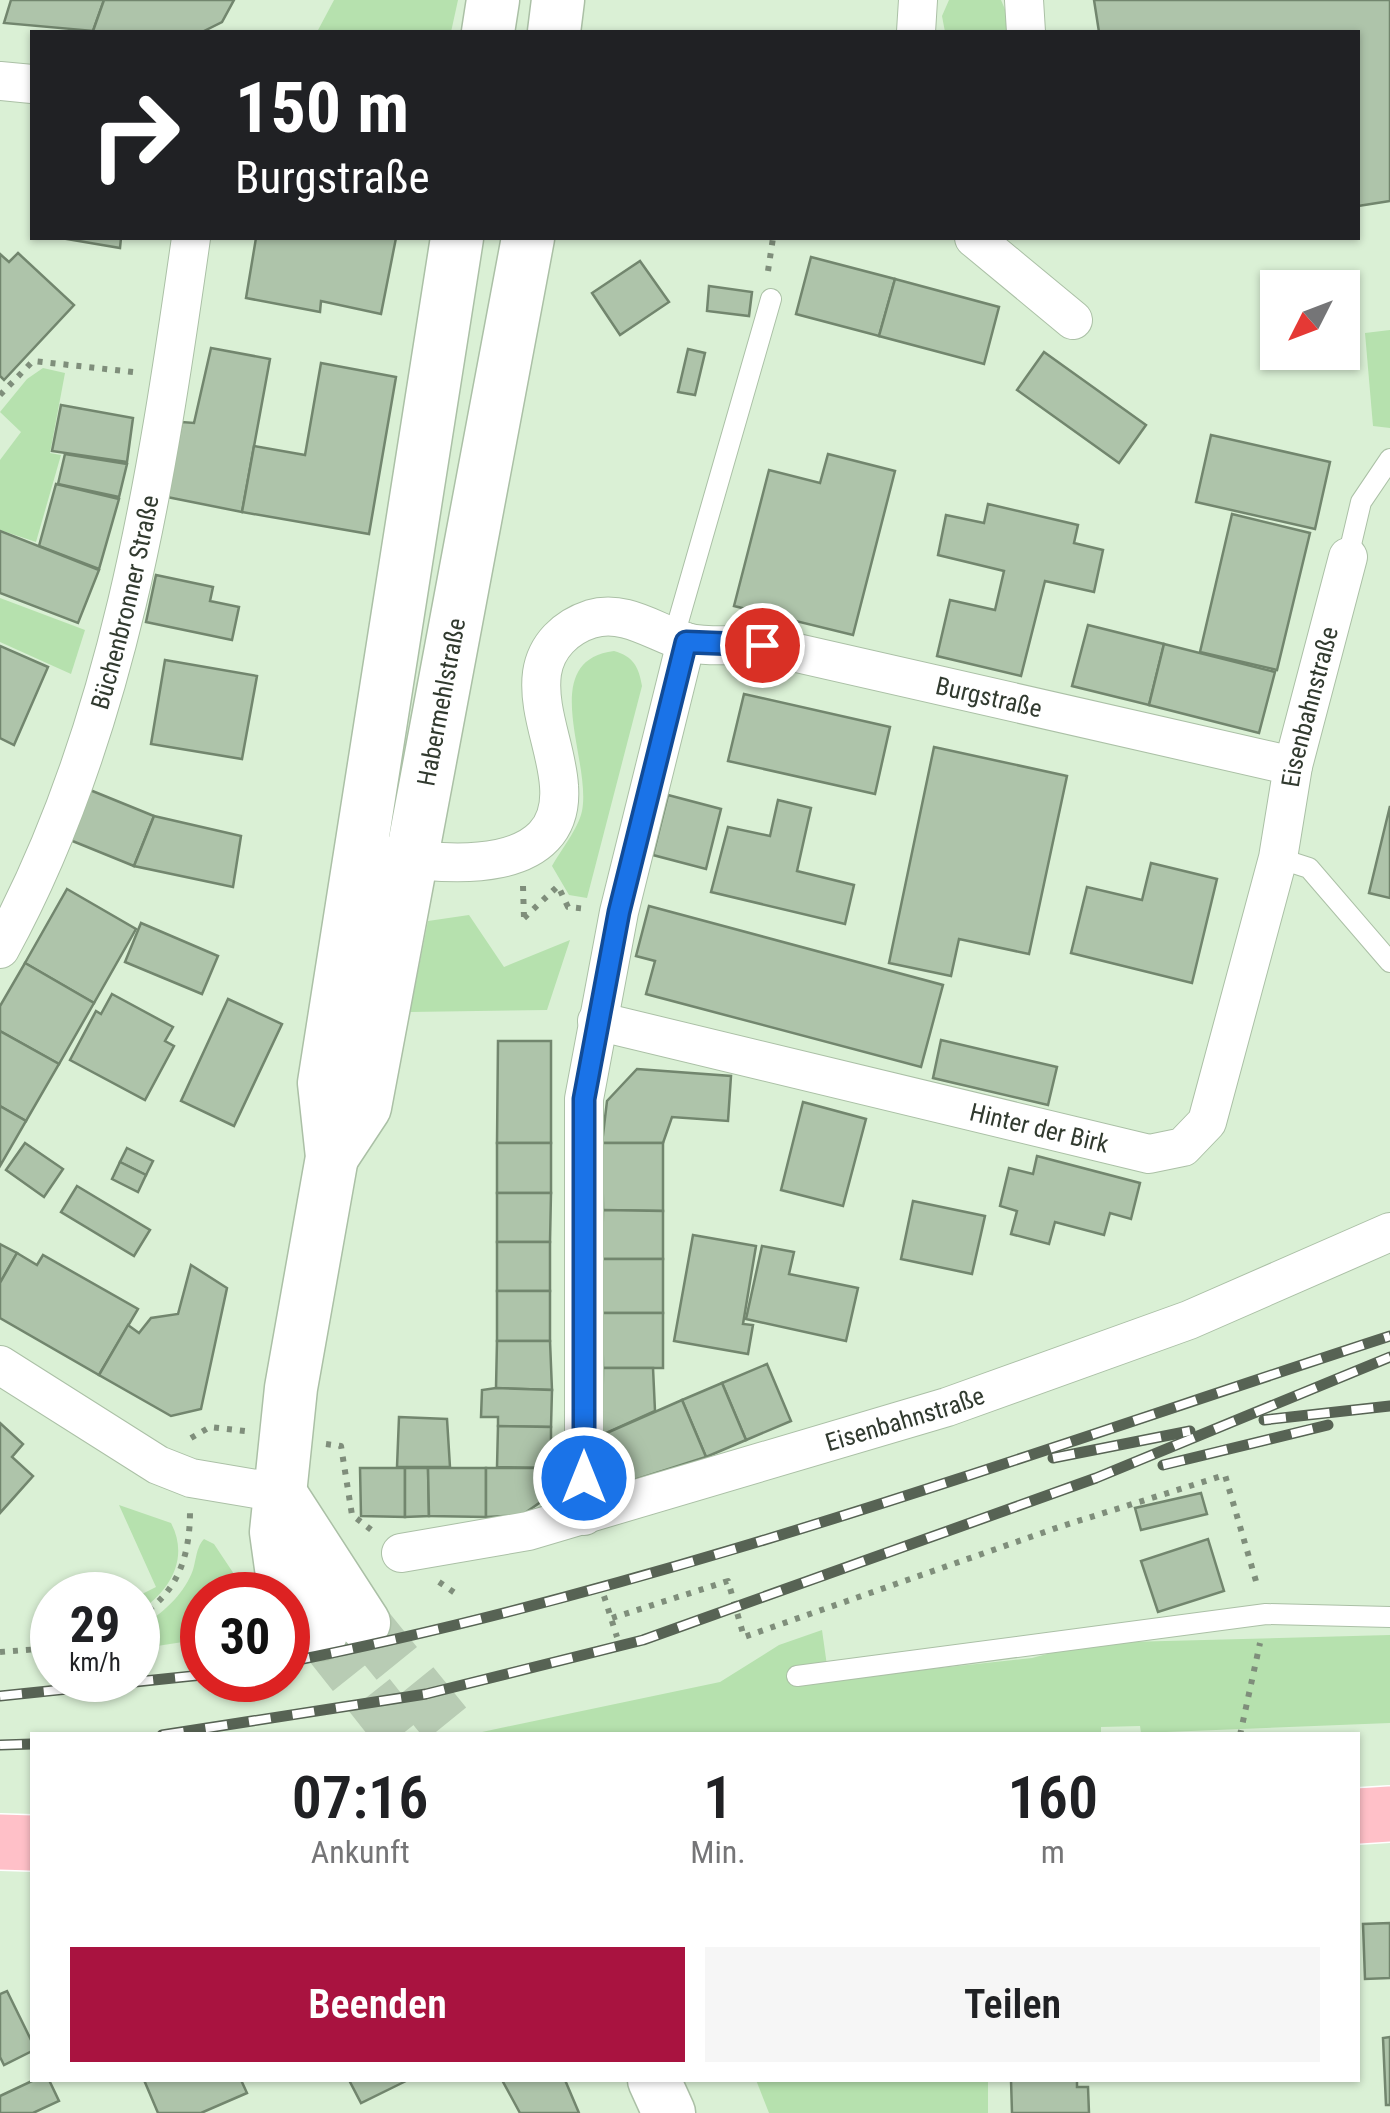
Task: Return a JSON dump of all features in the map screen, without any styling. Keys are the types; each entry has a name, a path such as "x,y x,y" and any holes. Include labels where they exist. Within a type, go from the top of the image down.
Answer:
{"main road":[{"path":"488,30 493,0"},
{"path":"554,30 558,0"},
{"name":"Habermehlstraße","path":"384,855 458,240"},
{"name":"Habermehlstraße","path":"343,1628 294,1599 281,1568 276,1532 292,1388 332,1157 324,1083 384,855 528,240"},
{"path":"1360,1816 1390,1814"},
{"path":"0,1842 30,1843"},
{"path":"655,2082 669,2113"}],"street":[{"path":"916,30 918,0"},
{"path":"1024,0 1026,30"},
{"path":"0,81 30,84"},
{"name":"Büchenbronner Straße","path":"0,950 50,844 122,624 149,515 191,240"},
{"path":"976,240 1073,320"},
{"name":"Eisenbahnstraße","path":"1278,858 1293,766 1348,557"},
{"name":"Burgstraße","path":"384,855 480,862 522,854 542,840 555,818 560,789 542,674 550,648 568,629 594,618 626,618 680,639 762,645 1293,766"},
{"path":"584,1516 584,1099 619,912 680,639"},
{"name":"Hinter der Birk","path":"598,1022 1150,1154 1183,1148 1207,1122 1278,858"},
{"name":"Eisenbahnstraße","path":"402,1554 584,1516 946,1407 1189,1320 1390,1232"},
{"path":"0,1365 118,1442 190,1478 280,1493"}],"lane":[{"path":"680,639 769,292"},
{"path":"1348,557 1360,502 1390,459"},
{"path":"1278,858 1309,868 1390,962"},
{"path":"798,1676 1266,1614 1390,1617"}],"path":[{"path":"769,292 773,240"},
{"path":"0,395 33,361 171,377"},
{"path":"524,918 558,886 568,907"},
{"path":"612,1618 728,1581 744,1637 1058,1527 1224,1475 1266,1614 1241,1732"},
{"path":"160,1599 171,1590 186,1560 190,1478"},
{"path":"604,1596 617,1637"},
{"path":"0,1652 30,1650"}],"green space":[{"path":"334,0 458,0 451,30 318,30"},
{"path":"949,0 1001,0 1007,14 1006,30 945,30 942,16"},
{"path":"1390,330 1390,428 1373,426 1365,333"},
{"path":"43,368 65,373 50,453 61,455 36,542 0,530 0,460 21,432 0,412 27,379"},
{"path":"0,598 85,630 71,674 0,642"},
{"path":"614,651 634,663 642,686 587,898 569,895 552,866 582,811 572,693 578,673 591,659"},
{"path":"469,915 504,967 570,940 547,1010 410,1012 428,921"},
{"path":"119,1505 171,1523 177,1562 160,1594 160,1572 149,1572"},
{"path":"204,1539 214,1544 233,1572 192,1572"},
{"path":"180,1593 180,1642 160,1646 160,1613"},
{"path":"822,1630 829,1680 1032,1658 1088,1643 1390,1635 1390,1723 1166,1732 1141,1732 1140,1726 1101,1727 1101,1732 482,1732 720,1682 779,1645"},
{"path":"757,2082 988,2082 988,2113 769,2113"}],"building":[{"path":"11,0 104,0 93,30 4,23"},
{"path":"104,0 234,0 222,22 206,30 93,30"},
{"path":"1094,0 1390,0 1390,201 1360,206 1360,30 1099,30"},
{"path":"73,240 121,240 120,248"},
{"path":"256,240 396,240 381,314 321,301 320,312 246,298"},
{"path":"18,253 74,305 4,380 0,376 0,254 9,262"},
{"path":"811,257 895,279 879,336 796,314"},
{"path":"640,261 669,302 620,335 592,293"},
{"path":"895,279 999,307 984,364 879,336"},
{"path":"709,286 752,292 749,316 707,311"},
{"path":"211,348 270,359 242,512 167,497 182,422 194,423"},
{"path":"688,349 705,353 695,395 678,392"},
{"path":"1044,352 1146,425 1119,463 1017,390"},
{"path":"321,363 396,377 369,534 242,512 254,446 305,455"},
{"path":"61,405 133,418 127,462 52,451"},
{"path":"1211,435 1330,462 1315,529 1196,502"},
{"path":"65,454 127,464 119,497 58,484"},
{"path":"828,454 895,471 853,635 734,606 769,470 820,483"},
{"path":"56,484 119,499 99,569 39,546"},
{"path":"988,504 1078,525 1074,543 1103,550 1094,592 1045,581 1021,676 937,656 950,600 995,610 1004,571 938,555 946,515 984,523"},
{"path":"1232,514 1310,533 1277,670 1200,652"},
{"path":"0,531 99,570 78,623 0,593"},
{"path":"156,575 213,587 210,601 239,607 232,640 146,622"},
{"path":"1088,625 1164,644 1149,705 1072,686"},
{"path":"1164,644 1275,672 1259,733 1149,705"},
{"path":"0,646 48,667 14,745 0,738"},
{"path":"165,660 257,676 242,759 151,744"},
{"path":"744,694 890,727 875,794 728,761"},
{"path":"934,747 1067,776 1029,954 959,939 951,976 889,963"},
{"path":"90,790 154,816 134,866 70,840"},
{"path":"668,795 721,809 706,869 653,855"},
{"path":"778,800 811,808 797,871 854,885 845,924 711,892 728,827 770,836"},
{"path":"1390,806 1390,898 1369,893"},
{"path":"154,816 241,836 233,887 134,866"},
{"path":"1151,863 1217,879 1192,983 1071,953 1087,887 1142,900"},
{"path":"67,889 136,929 94,1003 25,963"},
{"path":"649,906 943,985 921,1067 646,994 655,961 636,956"},
{"path":"141,923 218,956 202,994 125,962"},
{"path":"25,963 94,1003 59,1064 0,1031 0,1006"},
{"path":"112,994 173,1027 165,1041 174,1046 145,1100 70,1060 96,1011 101,1014"},
{"path":"228,999 282,1024 234,1126 181,1101"},
{"path":"0,1031 59,1064 26,1121 0,1106"},
{"path":"941,1040 1057,1067 1048,1105 933,1078"},
{"path":"498,1041 551,1041 551,1143 497,1143"},
{"path":"637,1069 731,1076 728,1121 672,1117 663,1143 602,1143 607,1101"},
{"path":"803,1102 866,1119 843,1206 781,1190"},
{"path":"0,1106 26,1121 0,1166"},
{"path":"25,1143 63,1169 44,1197 6,1170"},
{"path":"497,1143 551,1143 551,1193 497,1193"},
{"path":"602,1143 663,1143 663,1211 603,1210"},
{"path":"127,1148 153,1161 146,1175 120,1162"},
{"path":"1037,1156 1140,1183 1131,1219 1110,1213 1104,1235 1055,1222 1049,1244 1011,1234 1017,1211 1000,1206 1009,1168 1033,1174"},
{"path":"120,1162 146,1175 138,1192 112,1179"},
{"path":"77,1186 150,1230 134,1256 61,1212"},
{"path":"497,1193 551,1193 550,1242 497,1242"},
{"path":"913,1201 985,1216 972,1274 901,1259"},
{"path":"603,1210 663,1211 663,1259 602,1259"},
{"path":"693,1235 756,1246 743,1324 753,1325 748,1354 674,1341"},
{"path":"497,1242 550,1242 550,1291 497,1291"},
{"path":"0,1244 17,1253 0,1283"},
{"path":"762,1246 794,1252 789,1274 858,1288 846,1341 746,1319"},
{"path":"17,1253 37,1265 43,1255 138,1309 99,1375 0,1318 0,1283"},
{"path":"602,1259 663,1259 663,1313 602,1313"},
{"path":"191,1265 227,1288 201,1409 171,1416 99,1375 128,1325 139,1333 151,1318 178,1314"},
{"path":"497,1291 550,1291 550,1341 497,1341"},
{"path":"602,1313 663,1313 663,1368 603,1368"},
{"path":"497,1341 550,1341 552,1390 496,1388"},
{"path":"767,1364 791,1421 746,1440 722,1383"},
{"path":"603,1368 653,1368 655,1411 602,1435"},
{"path":"722,1383 746,1440 706,1457 682,1400"},
{"path":"482,1390 552,1390 551,1427 498,1426 498,1417 481,1417"},
{"path":"682,1400 706,1457 625,1483 605,1473 602,1435"},
{"path":"399,1417 447,1419 450,1467 397,1467"},
{"path":"0,1423 23,1444 12,1457 33,1476 0,1513"},
{"path":"498,1426 551,1427 551,1468 497,1467"},
{"path":"360,1468 405,1468 405,1517 361,1516"},
{"path":"405,1468 428,1468 429,1516 405,1517"},
{"path":"428,1468 486,1468 486,1517 429,1516"},
{"path":"486,1468 551,1468 552,1494 522,1515 486,1517"},
{"path":"1201,1493 1207,1514 1141,1530 1135,1508"},
{"path":"1208,1539 1224,1591 1158,1612 1141,1561"},
{"path":"1390,1923 1390,1978 1365,1979 1363,1924"},
{"path":"7,1991 30,2038 30,2052 4,2065 0,2057 0,1994"},
{"path":"1390,2037 1390,2105 1386,2105 1383,2038"},
{"path":"30,2082 50,2082 59,2101 33,2113 0,2113 0,2096"},
{"path":"145,2082 242,2082 247,2093 201,2113 158,2113"},
{"path":"350,2082 404,2082 361,2103"},
{"path":"503,2082 566,2082 579,2113 520,2113"},
{"path":"1011,2082 1077,2082 1077,2087 1088,2087 1089,2113 1012,2113"}],"tunnel":[{"path":"364,1623 453,1732"},
{"path":"321,1634 399,1732"}],"railway":[{"path":"310,1657 567,1596 844,1516 1390,1336"},
{"path":"181,1732 426,1694 643,1640 1096,1478 1390,1357"},
{"path":"1264,1420 1390,1406"},
{"path":"1163,1465 1328,1425"},
{"path":"1053,1458 1190,1431"},
{"path":"0,1696 180,1677"},
{"path":"0,1745 30,1744"}],"route":[{"path":"584,1478 584,1099 619,912 686,642 762,645"}]}
